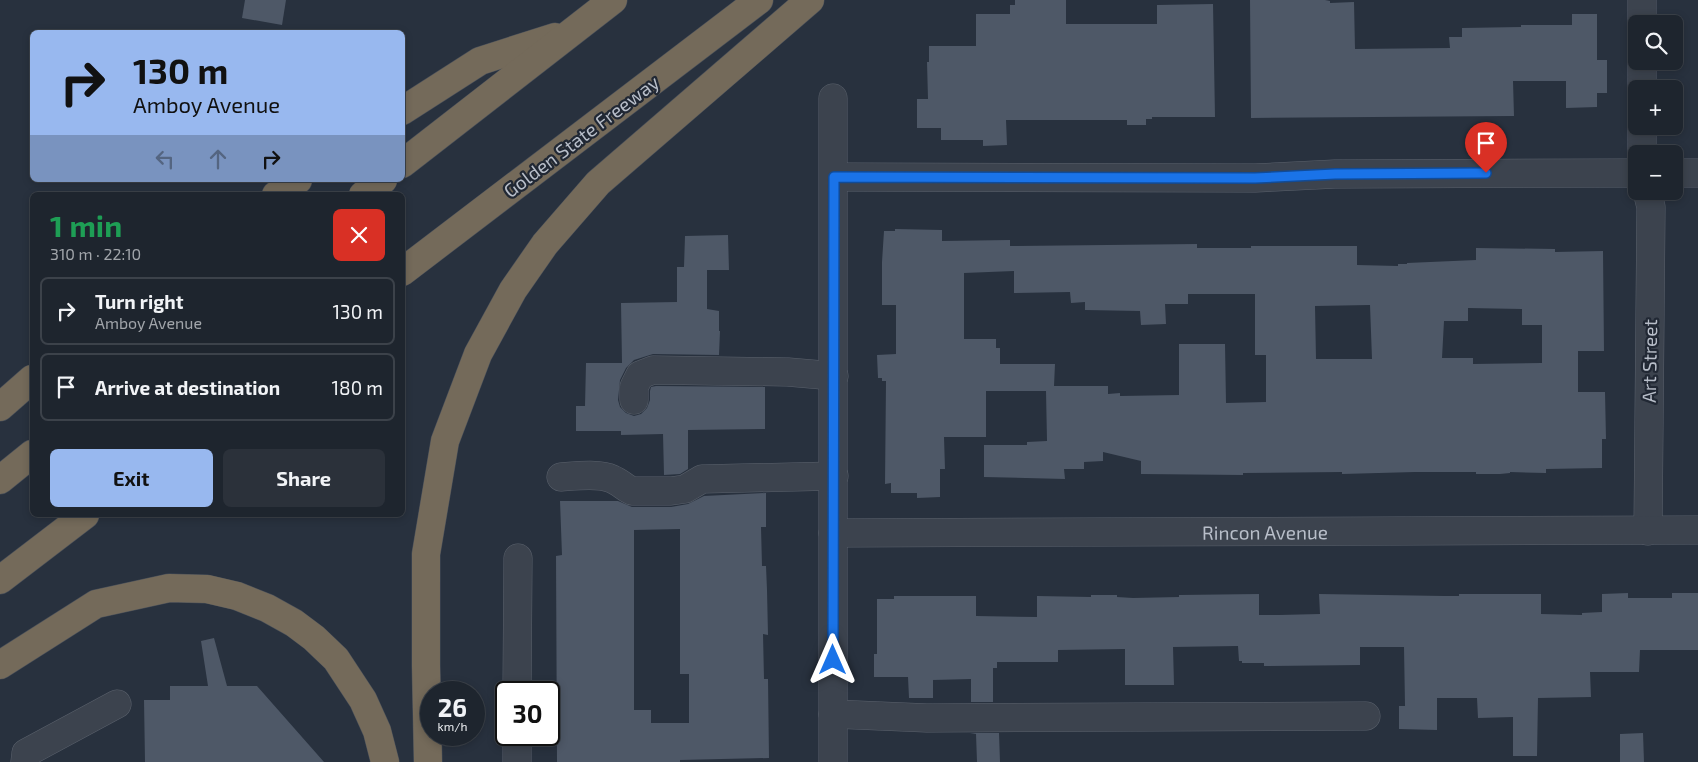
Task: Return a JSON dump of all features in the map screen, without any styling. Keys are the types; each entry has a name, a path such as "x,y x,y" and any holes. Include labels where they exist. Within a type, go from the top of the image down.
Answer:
{"highway":[{"path":"405,162 613,0"},
{"name":"Golden State Freeway","path":"405,270 759,0"},
{"path":"428,762 426,554 445,441 478,354 513,290 545,244 598,183 810,0"},
{"path":"405,110 480,61 573,32"},
{"path":"280,192 295,182"},
{"path":"367,192 380,182"},
{"path":"0,407 30,382"},
{"path":"0,480 30,456"},
{"path":"0,580 82,517"},
{"path":"0,665 96,604 169,588 207,589 237,596 267,608 294,623 314,638 336,659 363,700 377,731 385,762"}],"street":[{"path":"1642,0 1642,15"},
{"path":"833,98 833,762"},
{"path":"834,177 1255,178 1335,174 1628,173"},
{"path":"1683,173 1698,173"},
{"name":"Art Street","path":"1648,531 1649,200"},
{"path":"634,400 634,387 640,375 653,370 788,372 834,376"},
{"path":"561,476 604,476 612,478 632,491 671,491 685,489 702,479 834,476"},
{"name":"Rincon Avenue","path":"834,533 1698,530"},
{"path":"517,681 518,558"},
{"path":"25,762 26,753 117,704"},
{"path":"833,714 927,718 1366,716"},
{"path":"517,746 517,762"}],"building":[{"path":"245,0 286,0 282,25 242,18"},
{"path":"1015,0 1066,0 1066,24 1157,24 1157,5 1213,4 1215,117 1152,117 1152,119 1146,119 1146,125 1127,125 1127,120 1006,120 1007,145 983,146 983,140 941,140 941,128 917,128 917,99 928,99 927,62 929,62 929,46 976,46 976,14 1010,14 1010,5 1015,5"},
{"path":"1250,0 1354,2 1355,49 1450,48 1449,37 1462,37 1462,28 1572,25 1572,14 1597,14 1597,60 1607,60 1607,93 1597,93 1597,107 1566,108 1566,81 1513,81 1514,116 1251,118"},
{"path":"895,229 942,230 942,241 1010,240 1010,246 1197,244 1197,248 1251,248 1251,246 1357,246 1357,265 1398,266 1398,264 1407,263 1476,260 1476,248 1555,249 1555,252 1603,251 1604,351 1578,351 1578,392 1605,392 1606,439 1602,439 1602,468 1546,469 1546,473 1510,472 1500,474 1415,472 1342,474 1342,472 1243,473 1243,475 1141,474 1141,461 1103,452 1103,461 1084,462 1084,469 1064,469 1065,479 984,477 984,445 1027,445 1027,442 1047,441 1046,391 986,391 986,437 944,437 945,469 940,469 940,497 917,498 917,493 891,493 891,483 885,484 886,381 878,378 877,355 896,354 896,305 882,305 884,231 895,231","holes":["1014,271 1014,293 1070,292 1071,303 1085,302 1085,310 1140,311 1141,325 1166,324 1165,304 1188,304 1188,294 1255,294 1255,355 1266,355 1266,402 1226,403 1225,344 1179,344 1179,395 1120,396 1120,393 1108,394 1108,386 1054,386 1055,364 1000,364 1000,348 996,348 996,339 964,339 964,273","1370,305 1372,359 1316,359 1315,306","1468,308 1522,309 1522,325 1542,325 1542,363 1473,364 1473,358 1442,358 1444,321 1468,321"]},
{"path":"728,235 729,270 707,270 707,309 719,311 719,355 653,354 634,360 626,368 620,380 618,400 620,407 626,413 634,416 641,414 647,408 651,387 765,387 765,429 688,430 688,469 680,474 664,475 663,434 621,435 621,431 576,431 576,406 585,406 586,363 622,363 621,303 677,302 677,267 684,267 685,236"},
{"path":"766,493 766,527 761,527 762,566 766,566 767,590 768,635 763,634 764,679 768,679 769,758 680,760 680,762 557,762 557,746 560,746 560,681 557,681 556,556 562,555 560,501 618,501 632,507 671,507 688,504 704,496","holes":["680,529 680,674 689,674 689,723 651,723 651,710 634,710 634,530"]},
{"path":"1628,593 1628,598 1672,598 1672,593 1698,593 1698,650 1640,650 1639,672 1590,672 1591,697 1538,698 1537,756 1513,756 1513,717 1478,718 1477,698 1437,698 1437,730 1399,729 1399,706 1405,706 1404,647 1360,647 1360,665 1264,666 1264,663 1242,663 1242,661 1239,661 1238,646 1173,647 1174,685 1125,685 1125,649 1058,650 1058,662 997,662 997,668 993,668 993,702 971,702 971,679 933,680 933,698 909,698 908,677 874,677 874,654 877,654 877,599 894,599 894,596 976,596 976,616 1037,617 1037,596 1091,597 1091,595 1117,595 1117,597 1133,598 1179,597 1179,595 1259,594 1259,615 1279,615 1320,614 1319,594 1459,596 1459,594 1541,594 1541,614 1582,615 1582,613 1602,612 1602,594"},
{"path":"214,638 227,686 257,686 324,762 145,762 144,700 170,700 170,686 208,686 201,641"},
{"path":"970,733 999,733 1000,762 977,762 976,734"},
{"path":"1643,733 1644,762 1620,762 1620,734"}],"route":[{"path":"833,660 834,177 1255,178 1335,174 1486,173"}]}
